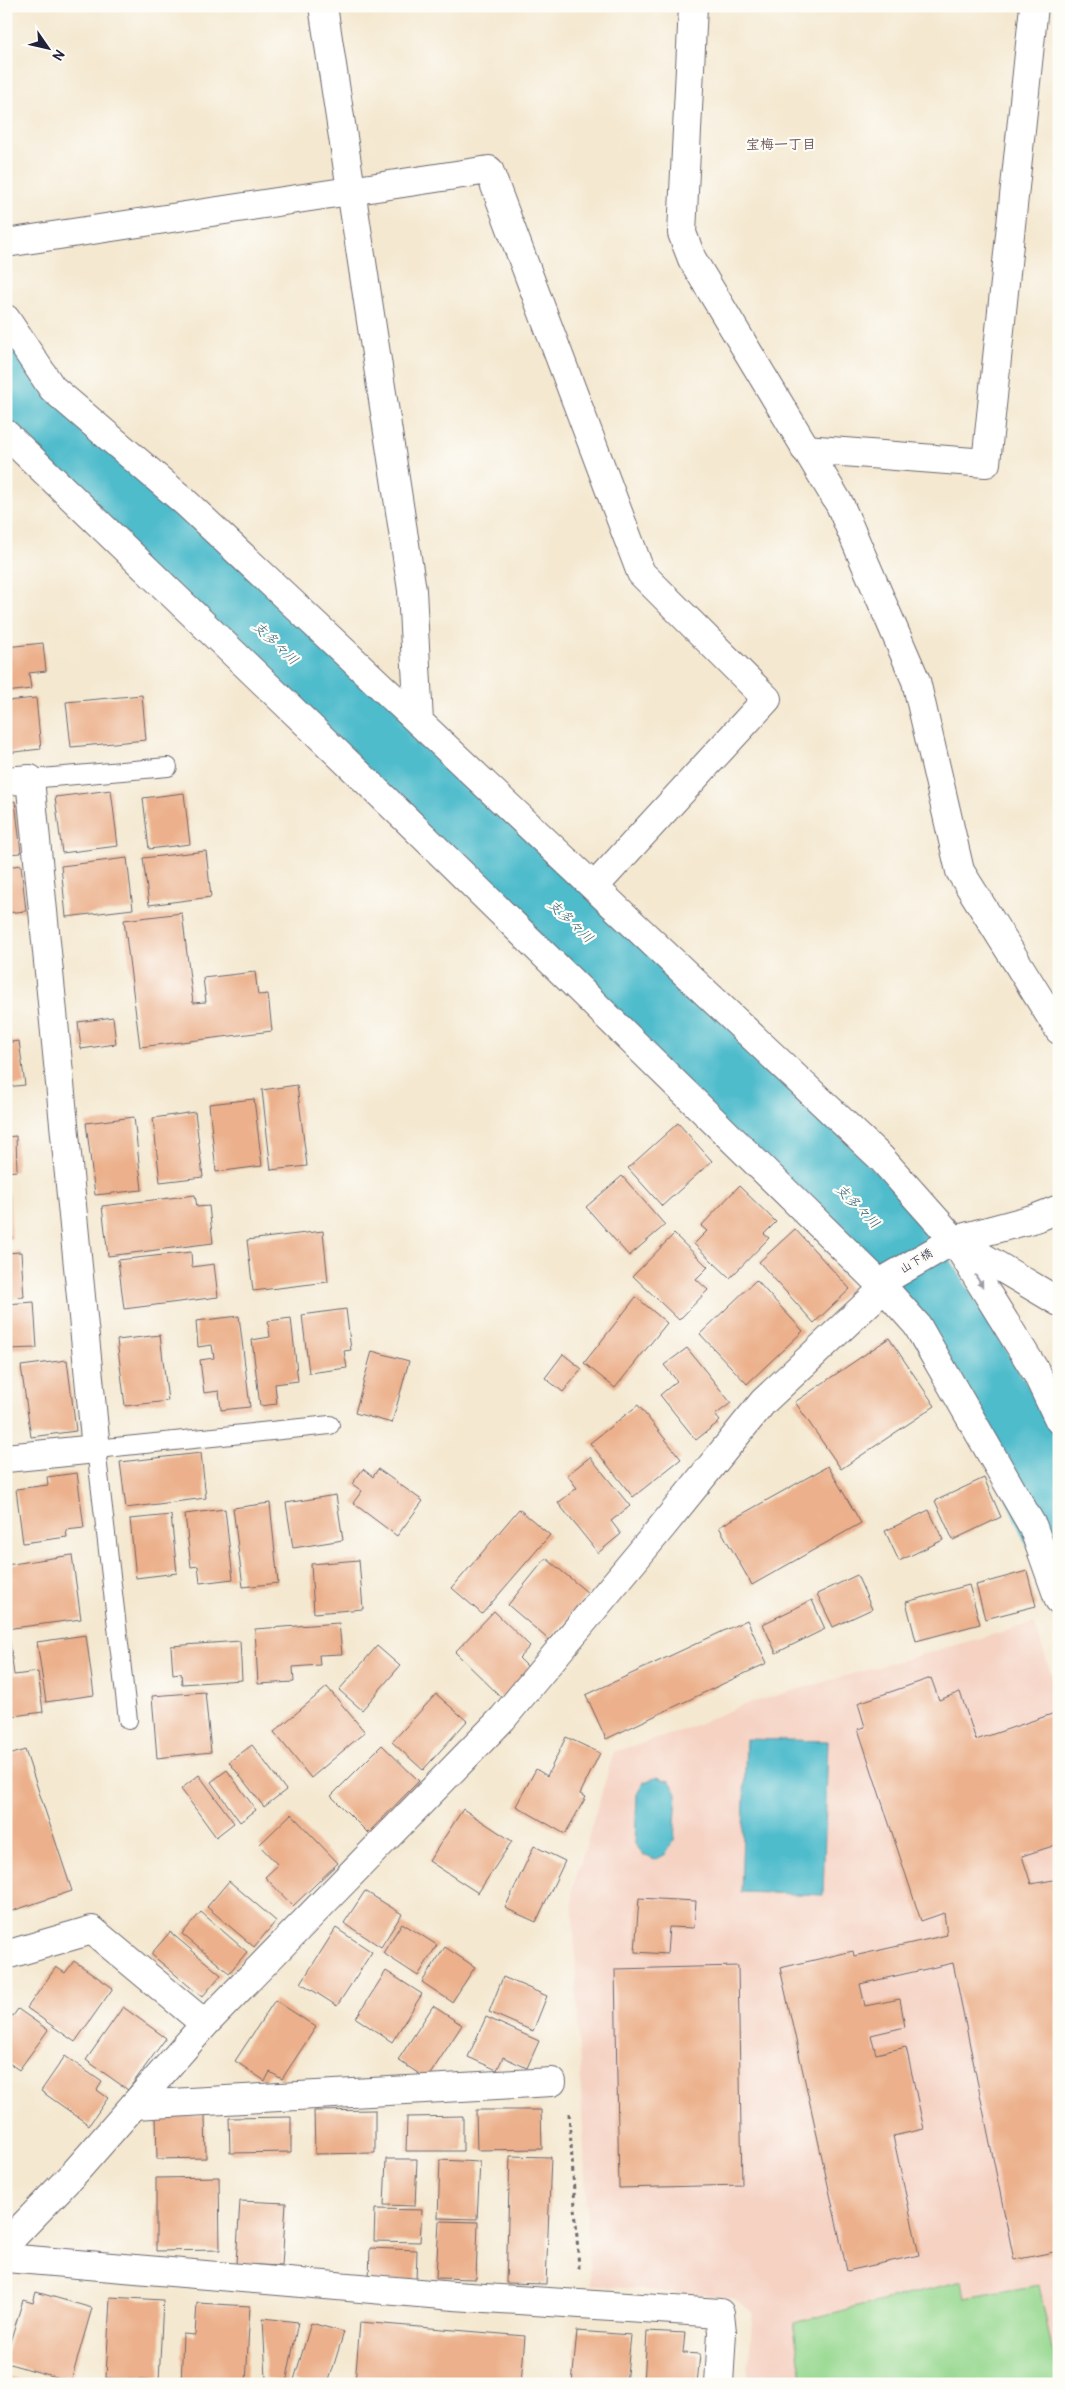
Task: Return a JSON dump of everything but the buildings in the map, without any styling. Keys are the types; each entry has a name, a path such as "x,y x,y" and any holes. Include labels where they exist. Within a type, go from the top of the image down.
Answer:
{"street":[{"path":"324,6 412,590 419,722"},
{"path":"693,6 682,233 692,259 840,505 916,681 960,871 1054,1011"},
{"path":"805,449 986,463 1034,6"},
{"path":"6,243 489,170 641,573 767,699 594,887"},
{"path":"6,319 52,388 185,502 881,1158 948,1243 1036,1372 1059,1420"},
{"path":"6,434 887,1283 917,1325 1033,1527 1059,1600"},
{"path":"6,1458 96,1449 18,780"},
{"name":"山下橋","path":"6,2244 77,2170 205,2024 503,1718 763,1402 887,1283 948,1243 1059,1210"},
{"path":"948,1243 1059,1302"},
{"path":"6,1955 92,1930 205,2024"},
{"path":"134,2106 552,2082"},
{"path":"6,2258 454,2296 720,2313 722,2332 719,2384"}],"lane":[{"path":"18,780 168,767"},
{"path":"128,1720 96,1449 330,1425"}],"path":[{"path":"552,2082 567,2080 580,2279"}],"shaded area":[{"path":"1034,1623 1059,1697 1059,2384 747,2384 753,2312 733,2298 590,2285 572,1891 614,1752 676,1733 746,1704"}],"green space":[{"path":"962,2281 965,2298 1039,2285 1059,2384 803,2384 793,2323"}],"water":[{"path":"746,1739 828,1741 823,1895 741,1892"},
{"path":"657,1777 669,1781 677,1793 674,1841 666,1854 655,1860 644,1855 635,1844 637,1794 644,1782"}],"waterway":[{"name":"支多々川","path":"6,374 43,423 601,949 900,1248 1027,1454 1059,1528"}],"district":[{"name":"宝梅一丁目","path":"781,144"}]}
